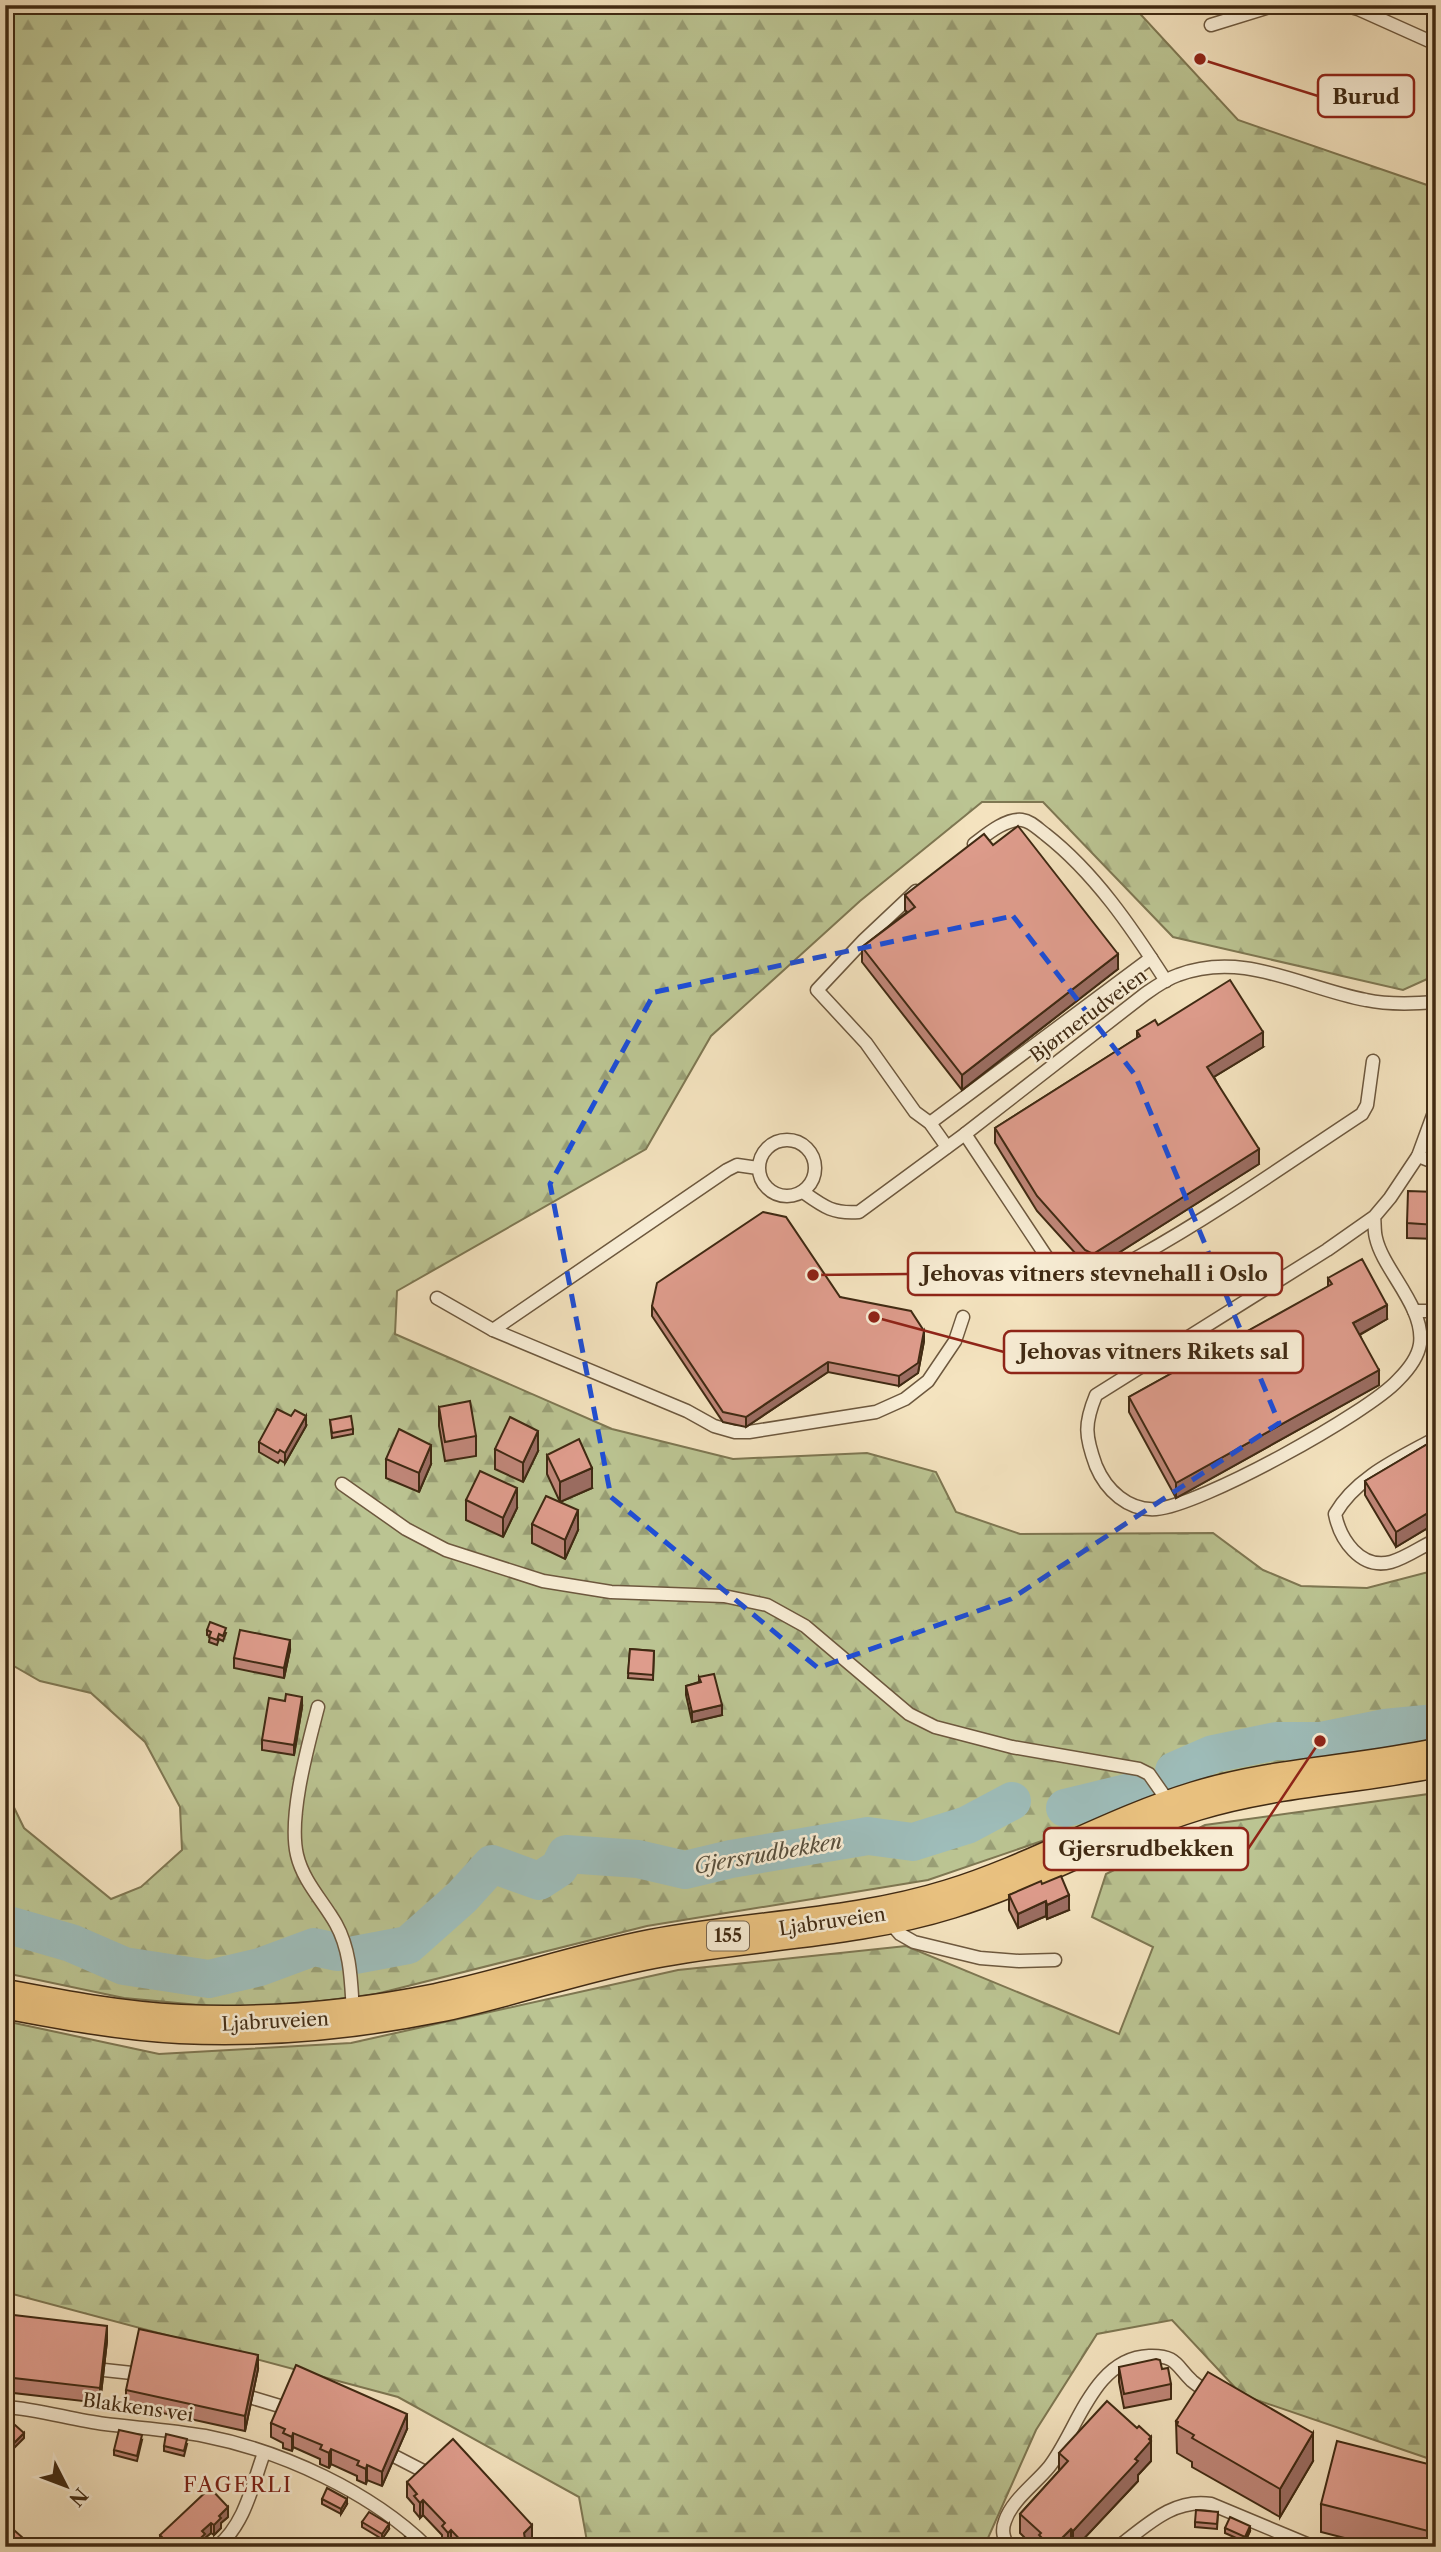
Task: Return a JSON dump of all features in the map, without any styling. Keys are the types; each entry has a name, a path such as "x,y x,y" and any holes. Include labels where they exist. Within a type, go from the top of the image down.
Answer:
{"main road":[{"name":"Ljabruveien","path":"5,1999 90,2014 178,2024 266,2024 353,2016 440,2002 649,1949 883,1914 947,1900 998,1883 1173,1809 1247,1789 1436,1758"}],"lane":[{"path":"1210,25 1276,5"},
{"path":"1344,5 1436,44"},
{"path":"961,854 997,828 1016,820 1030,823 1059,845 1088,875 1119,912 1166,981"},
{"path":"925,883 898,906 817,990 866,1043 915,1112 930,1124 947,1147"},
{"path":"930,1124 1151,958"},
{"name":"Bjørnerudveien","path":"803,1192 833,1211 859,1212 965,1134 1119,1012 1166,981 1197,969 1239,965 1275,972 1367,1001 1407,1005 1436,1002"},
{"path":"965,1134 1052,1265 1070,1282 1085,1284 1121,1267 1217,1210 1363,1114 1367,1105 1373,1060"},
{"path":"1374,1217 1376,1239 1414,1311 1420,1341 1417,1353 1399,1380 1340,1422 1260,1467 1191,1500 1156,1509 1134,1507 1118,1497 1099,1472 1088,1443 1086,1417 1096,1395 1327,1250 1374,1217 1418,1156 1436,1107"},
{"path":"789,1140 803,1145 812,1156 815,1170 811,1183 803,1192 785,1197 771,1192 761,1182 758,1168 764,1151 775,1142 789,1140"},
{"path":"1418,1156 1436,1163"},
{"path":"493,1330 727,1170 737,1166 758,1168"},
{"path":"437,1298 493,1330 687,1411 714,1426 735,1432 876,1412 905,1399 922,1387 936,1371 955,1340 963,1317"},
{"path":"1414,1311 1436,1311"},
{"path":"1436,1438 1380,1469 1344,1498 1335,1514 1344,1542 1357,1555 1373,1561 1391,1562 1436,1539"},
{"path":"342,1484 406,1529 446,1550 543,1581 611,1592 724,1596 767,1605 805,1626 828,1643 883,1693 916,1718 946,1730 1002,1745 1139,1769 1149,1774 1173,1809"},
{"path":"318,1707 299,1794 295,1846 310,1885 335,1922 342,1940 349,1966 353,2016"},
{"path":"883,1914 900,1934 914,1942 980,1958 1055,1960"},
{"path":"1007,2547 1003,2529 1010,2510 1049,2467 1094,2390 1114,2370 1131,2359 1164,2357 1180,2365 1192,2381 1210,2394"},
{"path":"104,2370 132,2373"},
{"path":"253,2398 284,2407"},
{"name":"Blakkens vei","path":"5,2407 106,2424 205,2436 264,2453 315,2473 389,2514 427,2547"},
{"path":"217,2547 232,2534 240,2520 264,2453"},
{"path":"396,2457 427,2473"},
{"path":"1118,2547 1161,2514 1180,2505 1199,2502 1211,2504 1314,2547"}],"highlighted area":[{"path":"1013,916 1135,1075 1279,1423 1011,1599 818,1668 611,1497 550,1184 655,992"}],"green space":[{"path":"5,5 1132,5 1238,120 1427,185 1436,191 1436,975 1403,990 1173,937 1043,802 982,802 860,901 711,1036 646,1149 397,1291 395,1334 612,1429 733,1459 867,1453 936,1472 956,1512 1020,1534 1213,1533 1263,1570 1301,1586 1367,1588 1436,1570 1436,1746 1080,1828 928,1880 647,1926 376,1994 253,2010 124,1998 5,1973 5,1789 24,1828 111,1899 141,1887 182,1850 180,1807 145,1742 91,1693 40,1681 5,1661"},
{"path":"1436,1793 1436,2461 1242,2395 1172,2320 1097,2334 1036,2430 984,2547 588,2547 579,2497 398,2397 5,2292 5,2021 159,2054 351,2043 678,1970 906,1946 1119,2034 1153,1947 1092,1917 1106,1874 1205,1825"}],"building":[{"path":"1018,826 1118,954 962,1075 862,947 915,907 905,895 984,834 993,845"},
{"path":"1230,980 1263,1032 1207,1067 1259,1149 1093,1254 1085,1250 1037,1196 995,1128 1140,1036 1137,1031 1155,1020 1158,1025"},
{"path":"1408,1191 1436,1192 1436,1225 1407,1223"},
{"path":"763,1212 786,1217 840,1297 911,1311 924,1331 918,1363 899,1376 828,1362 746,1417 723,1412 652,1306 657,1283"},
{"path":"1362,1259 1387,1305 1353,1323 1379,1370 1176,1483 1129,1397 1332,1284 1328,1278"},
{"path":"470,1401 476,1436 445,1442 439,1407"},
{"path":"277,1409 291,1416 295,1410 306,1416 285,1453 280,1450 278,1453 259,1442"},
{"path":"351,1416 353,1429 332,1433 330,1420"},
{"path":"510,1417 538,1431 523,1463 495,1449"},
{"path":"399,1429 431,1445 419,1473 386,1459"},
{"path":"579,1439 592,1468 560,1482 547,1455"},
{"path":"1436,1439 1436,1508 1396,1532 1365,1481"},
{"path":"480,1471 517,1488 503,1518 466,1500"},
{"path":"546,1496 578,1510 565,1540 532,1524"},
{"path":"210,1622 226,1628 223,1636 219,1634 217,1640 209,1637 211,1632 207,1630"},
{"path":"240,1630 290,1640 284,1668 234,1658"},
{"path":"630,1649 654,1651 653,1675 628,1673"},
{"path":"714,1674 722,1705 692,1712 686,1686 701,1682 699,1677"},
{"path":"286,1694 302,1697 294,1745 262,1740 269,1698 285,1701"},
{"path":"1061,1876 1069,1895 1047,1905 1046,1901 1018,1914 1009,1895 1041,1881 1042,1884"},
{"path":"5,2314 107,2326 100,2388 5,2377"},
{"path":"139,2329 258,2355 245,2416 126,2390"},
{"path":"1160,2360 1162,2369 1168,2368 1171,2384 1124,2394 1119,2367"},
{"path":"296,2365 407,2414 382,2472 367,2465 366,2469 357,2465 359,2461 331,2449 329,2453 320,2449 322,2445 293,2433 292,2437 283,2433 285,2429 271,2423"},
{"path":"1208,2372 1313,2433 1280,2489 1192,2438 1194,2435 1177,2425 1176,2421"},
{"path":"1107,2401 1137,2428 1139,2426 1151,2437 1151,2441 1135,2459 1138,2461 1073,2531 1071,2529 1054,2546 1050,2546 1039,2535 1041,2533 1020,2514 1068,2461 1059,2453"},
{"path":"15,2425 24,2433 14,2443 10,2430"},
{"path":"5,2426 13,2434 5,2442"},
{"path":"119,2430 142,2435 137,2456 114,2450"},
{"path":"166,2434 187,2439 184,2451 164,2446"},
{"path":"453,2439 532,2525 524,2533 525,2539 516,2547 467,2547 451,2530 448,2533 442,2526 445,2523 423,2500 420,2503 414,2496 417,2494 407,2482"},
{"path":"1337,2441 1436,2466 1436,2533 1321,2504"},
{"path":"210,2488 228,2507 219,2516 221,2518 202,2531 205,2534 191,2547 171,2547 160,2535"},
{"path":"327,2488 347,2499 341,2509 322,2499"},
{"path":"1196,2510 1218,2512 1217,2524 1195,2522"},
{"path":"369,2512 389,2524 382,2534 362,2522"},
{"path":"5,2513 11,2518 6,2523 23,2538 18,2543 23,2547 5,2547"},
{"path":"1230,2517 1250,2526 1245,2537 1225,2528"},
{"path":"405,2537 415,2547 397,2545"}],"waterway":[{"name":"Gjersrudbekken","path":"1174,1771 1213,1754 1276,1741 1320,1741 1384,1728 1436,1723"},
{"name":"Gjersrudbekken","path":"1065,1808 1147,1788"},
{"name":"Gjersrudbekken","path":"355,1955 408,1945 462,1897 492,1864 539,1881 559,1868 566,1854 638,1859 685,1870 731,1859 868,1836 913,1842 967,1825 1012,1801"},
{"name":"Gjersrudbekken","path":"5,1924 71,1943 124,1966 209,1979 260,1967 314,1947 337,1952"}],"place":[{"name":"Burud","path":"1200,59"},
{"name":"Jehovas vitners stevnehall i Oslo","path":"813,1275"},
{"name":"Jehovas vitners Rikets sal","path":"874,1317"},
{"name":"Gjersrudbekken","path":"1320,1741"}],"district":[{"name":"FAGERLI","path":"238,2485"}]}
